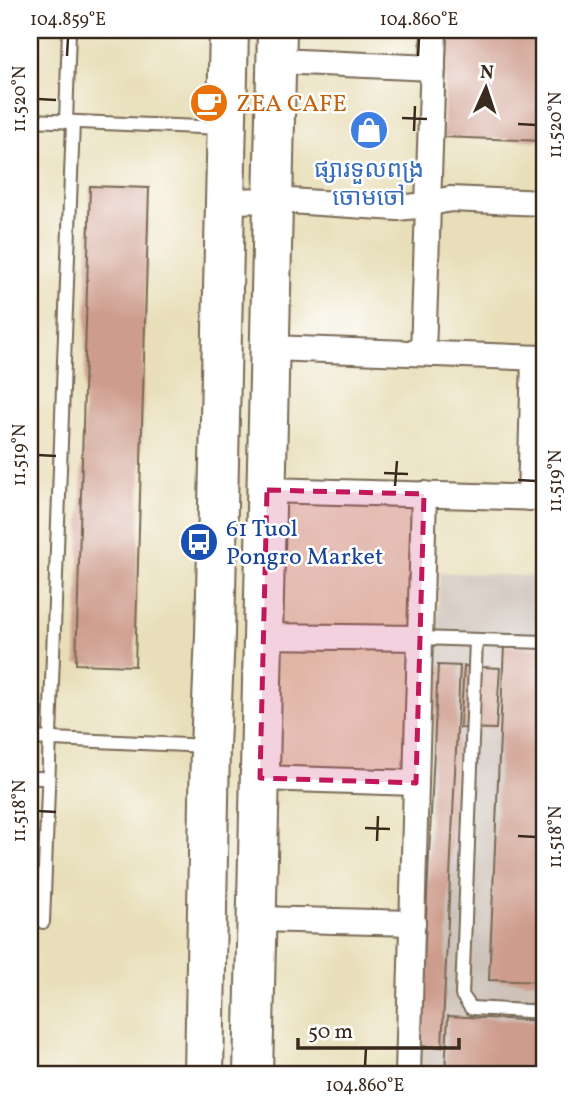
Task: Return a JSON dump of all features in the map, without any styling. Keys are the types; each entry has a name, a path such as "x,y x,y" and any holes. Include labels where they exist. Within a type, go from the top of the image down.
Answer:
{"main road":[{"path":"204,1074 229,30"},
{"path":"253,1074 277,46"}],"street":[{"path":"423,353 434,30"},
{"path":"277,46 433,68"},
{"path":"225,201 274,200 397,208 450,199 544,203"},
{"path":"267,489 537,498 539,358 270,348"},
{"path":"408,1074 425,494"},
{"path":"263,636 420,638"},
{"path":"260,778 416,783"},
{"path":"257,919 412,923"}],"lane":[{"path":"43,922 69,122 69,30"},
{"path":"30,120 227,128"},
{"path":"420,638 544,642"},
{"path":"476,640 463,995 471,1008 544,1012"},
{"path":"30,738 210,746"},
{"path":"30,778 48,778"}],"highlighted area":[{"path":"267,490 424,494 416,783 260,778"}],"shaded area":[{"path":"440,572 544,577 544,1074 416,1074"}],"building":[{"path":"447,30 544,30 544,141 443,137"},
{"path":"90,186 149,188 135,666 76,664"},
{"path":"504,646 544,648 544,982 489,980"},
{"path":"438,665 460,666 442,1047 420,1046"},
{"path":"464,666 500,668 496,729 460,728"},
{"path":"448,1016 544,1021 544,1074 445,1072"}],"place":[{"name":"ZEA CAFE","path":"209,103"},
{"name":"ផ្សារទួលពង្រ ចោមចៅ","path":"369,130"},
{"name":"61 Tuol Pongro Market","path":"199,542"}]}
